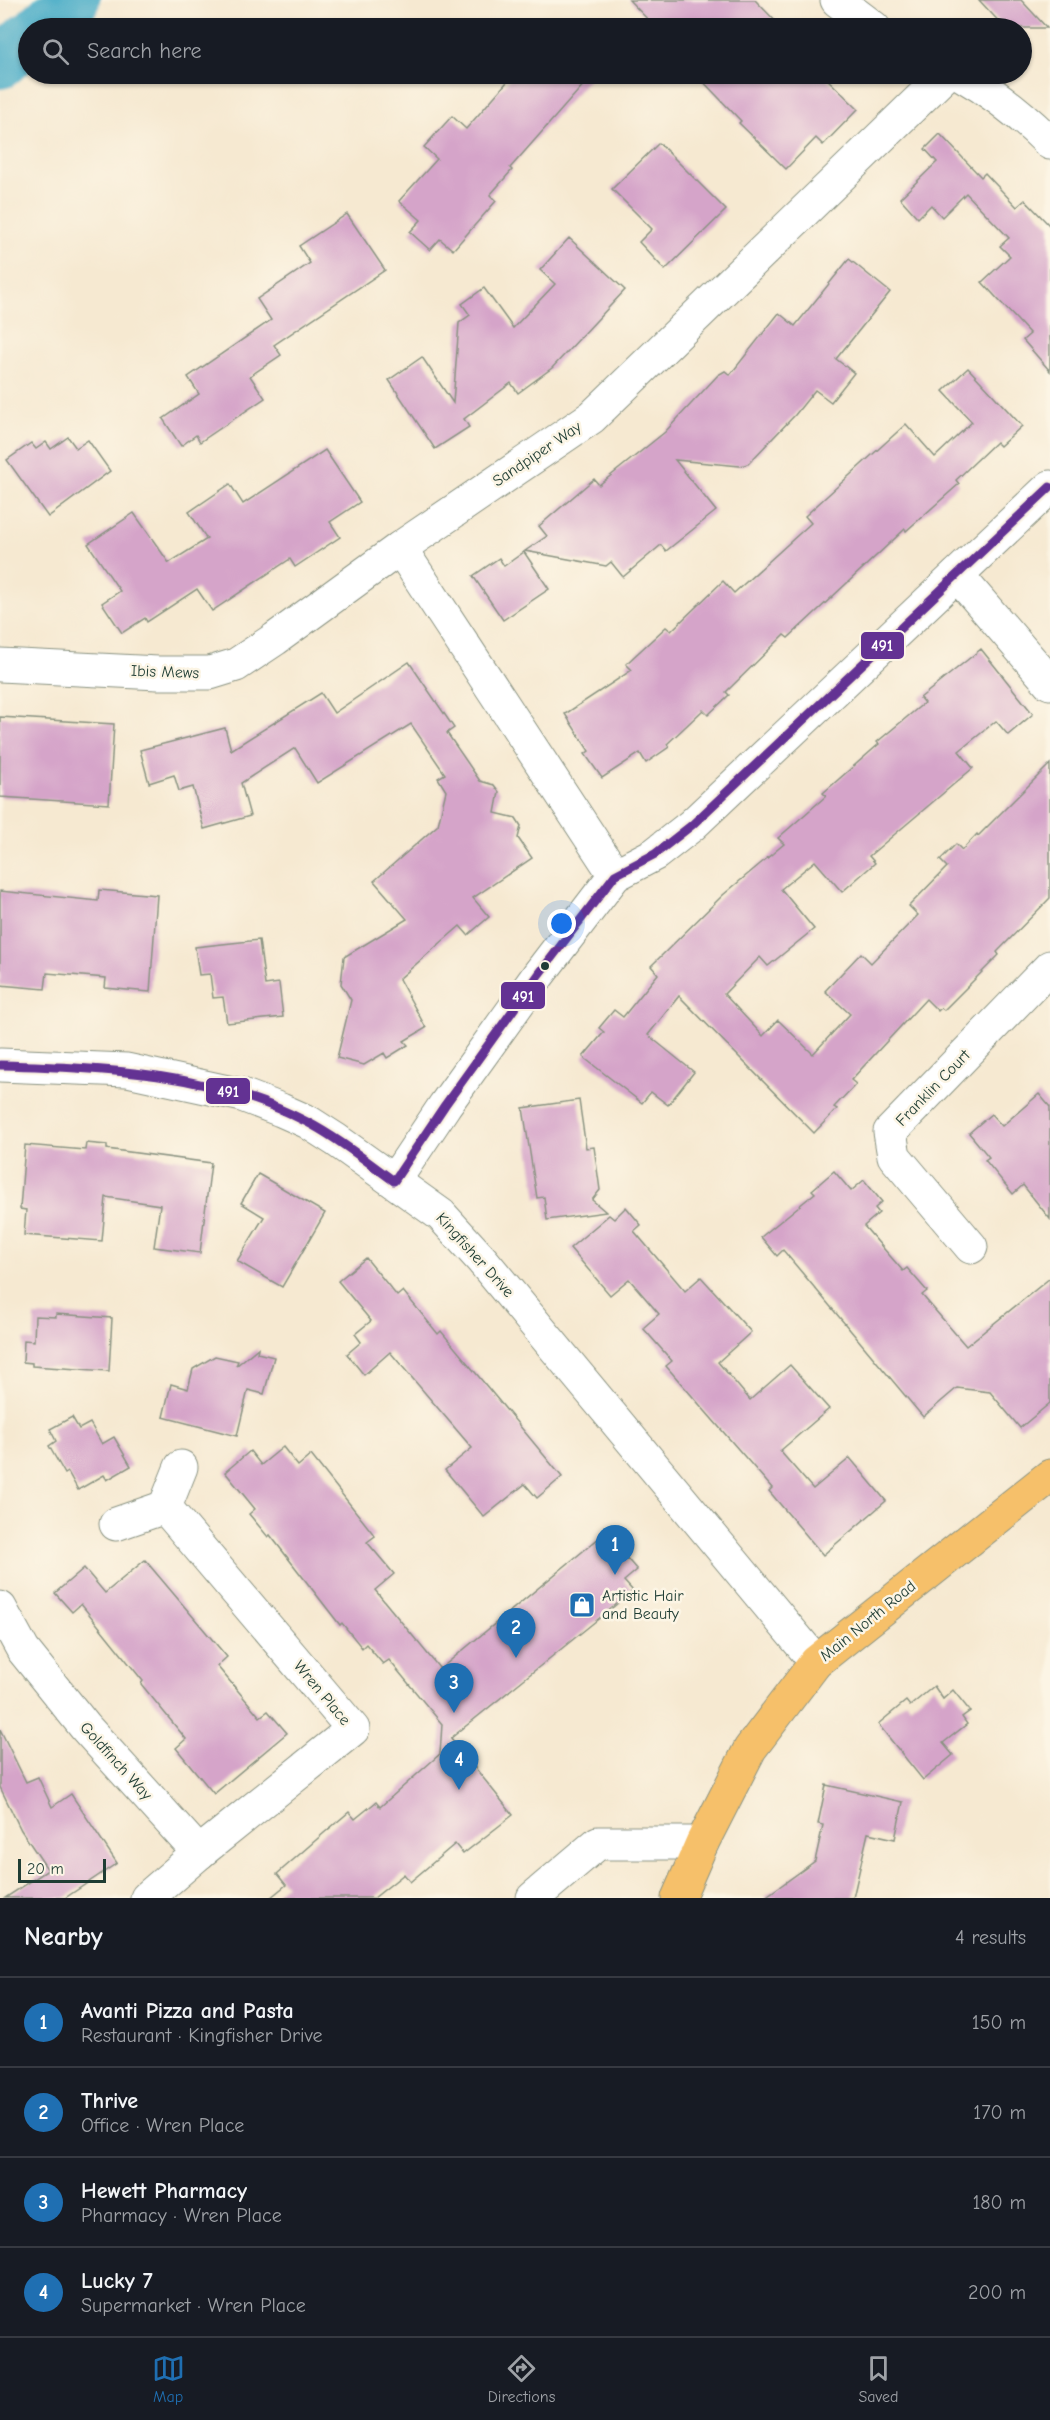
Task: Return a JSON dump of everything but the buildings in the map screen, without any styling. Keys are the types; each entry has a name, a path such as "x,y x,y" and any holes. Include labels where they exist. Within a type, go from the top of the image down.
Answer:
{"main road":[{"name":"Main North Road","path":"678,1898 702,1843 750,1749 816,1662 1050,1476"}],"street":[{"path":"837,0 861,18"},
{"name":"Sandpiper Way","path":"400,548 592,417 936,84"},
{"path":"979,84 1035,128 1050,143"},
{"path":"394,1181 445,1105 539,974 615,875 655,854 692,825 1050,488"},
{"path":"400,548 615,875"},
{"name":"Ibis Mews","path":"0,664 158,673 210,673 236,665 265,646 400,548"},
{"path":"957,575 1050,683"},
{"name":"Franklin Court","path":"971,1247 894,1156 890,1132 1050,967"},
{"name":"Kingfisher Drive","path":"0,1065 127,1070 242,1095 308,1122 441,1215 482,1260 816,1662"},
{"path":"116,1524 165,1507 180,1467"},
{"name":"Wren Place","path":"165,1507 353,1729 199,1853"},
{"name":"Goldfinch Way","path":"0,1608 23,1650 86,1728 199,1853"},
{"path":"533,1898 598,1843 702,1843"},
{"path":"147,1898 199,1853"}],"waterway":[{"path":"52,18 74,0"},
{"path":"0,63 18,47"}],"transit line":[{"name":"491","path":"0,1065 118,1071 196,1083 234,1092 271,1105 318,1128 394,1181 445,1105 539,974 615,875 655,854 692,825 1050,487"}],"place":[{"name":"Avanti Pizza and Pasta","path":"615,1575"},
{"name":"Artistic Hair and Beauty","path":"582,1605"},
{"name":"Thrive","path":"516,1658"},
{"name":"Hewett Pharmacy","path":"454,1713"},
{"name":"Lucky 7","path":"459,1790"}]}
